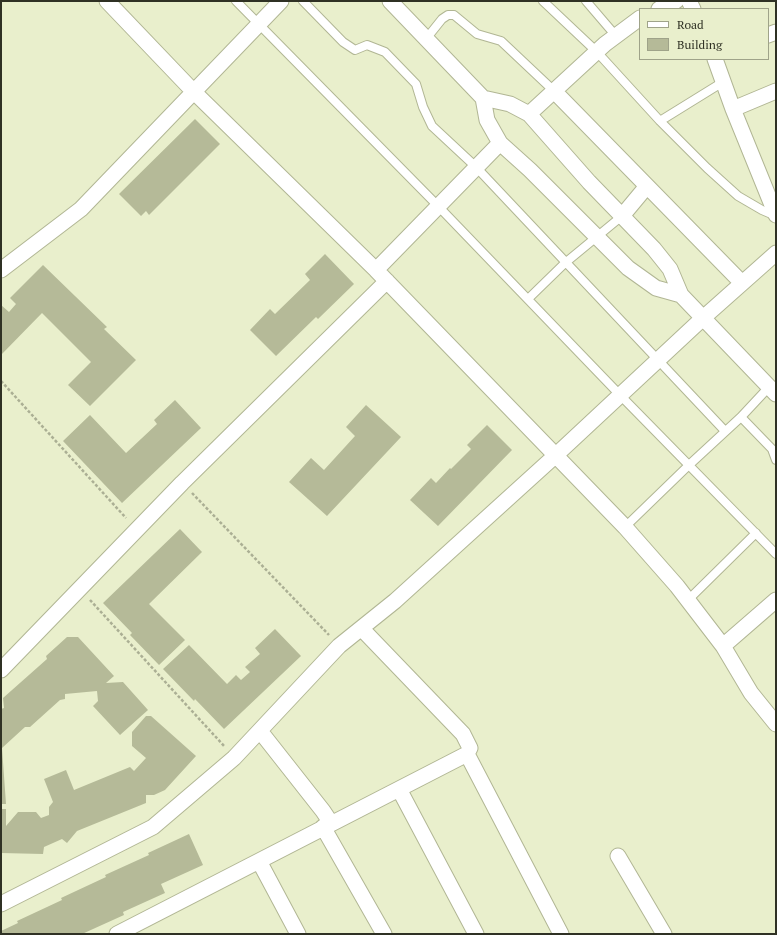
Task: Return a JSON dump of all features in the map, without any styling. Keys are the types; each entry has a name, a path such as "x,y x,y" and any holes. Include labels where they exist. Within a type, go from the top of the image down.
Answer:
{"street":[{"path":"107,1 193,91 387,281 625,527 688,600 722,646 751,693 776,724"},
{"path":"1,270 81,209 281,1"},
{"path":"390,1 483,98 510,104 529,114 589,182 654,249 670,269 681,295 773,391"},
{"path":"661,8 676,1"},
{"path":"529,114 597,52 639,19"},
{"path":"715,60 733,109 776,215"},
{"path":"554,91 742,283"},
{"path":"733,109 776,91"},
{"path":"483,98 487,120 500,143 530,170 628,268 656,288 681,295"},
{"path":"376,270 500,143"},
{"path":"622,216 648,186"},
{"path":"1,904 153,827 234,758 339,646 395,601 556,455 657,360 776,253"},
{"path":"1,670 182,483 387,281"},
{"path":"722,646 774,606"},
{"path":"117,934 467,754 470,748 463,734 362,629"},
{"path":"260,731 323,811 327,825 384,934"},
{"path":"467,754 561,934"},
{"path":"399,789 476,934"},
{"path":"618,856 664,934"},
{"path":"259,861 298,934"}],"lane":[{"path":"236,1 438,206 776,554"},
{"path":"303,1 343,42 355,50 367,45 385,52 416,84 423,108 432,126 476,167 725,431"},
{"path":"543,1 597,52 660,121 707,168 738,196 762,210 776,215"},
{"path":"586,1 616,36"},
{"path":"426,39 442,19 448,15 454,15 477,34 502,41 554,91"},
{"path":"660,121 723,82"},
{"path":"528,299 565,263 622,216"},
{"path":"625,527 725,431 773,391"},
{"path":"741,417 772,449 776,460"},
{"path":"688,600 756,533"}],"path":[{"path":"1,381 136,530"},
{"path":"182,483 339,646"},
{"path":"80,589 234,758"}],"building":[{"path":"195,119 220,144 149,215 146,211 141,216 119,194"},
{"path":"325,254 354,284 318,319 316,317 276,356 250,330 270,309 275,314 310,280 305,274"},
{"path":"43,265 107,327 104,329 136,360 90,406 68,385 91,362 42,313 1,355 1,305 9,312 16,304 10,298"},
{"path":"175,400 201,428 122,503 63,441 90,415 126,453 157,424 154,420"},
{"path":"366,405 401,437 327,516 289,482 311,458 324,470 355,436 346,427"},
{"path":"487,425 512,450 438,526 410,500 431,478 436,483 450,468 451,469 471,449 467,445"},
{"path":"180,529 202,552 149,604 185,640 159,665 130,635 132,633 103,603"},
{"path":"275,629 301,656 224,729 163,669 189,645 227,684 236,675 241,680 250,672 245,667 260,654 255,648"},
{"path":"67,637 78,637 114,676 106,683 123,682 148,710 120,735 93,706 98,701 97,691 65,694 65,699 60,700 30,727 25,727 2,748 6,804 1,804 1,709 4,708 3,698 47,659 46,656"},
{"path":"146,716 151,716 196,756 165,790 154,795 146,795 146,803 77,831 67,843 62,839 44,847 43,854 1,853 1,809 6,809 6,826 18,812 36,812 41,818 49,815 49,807 53,802 44,779 66,770 74,790 130,767 134,771 146,758 132,746 132,732"},
{"path":"189,834 203,865 161,884 165,893 123,912 124,915 82,934 1,934 1,931 18,923 17,921 62,900 61,898 106,877 105,875 149,855 148,853"}]}
